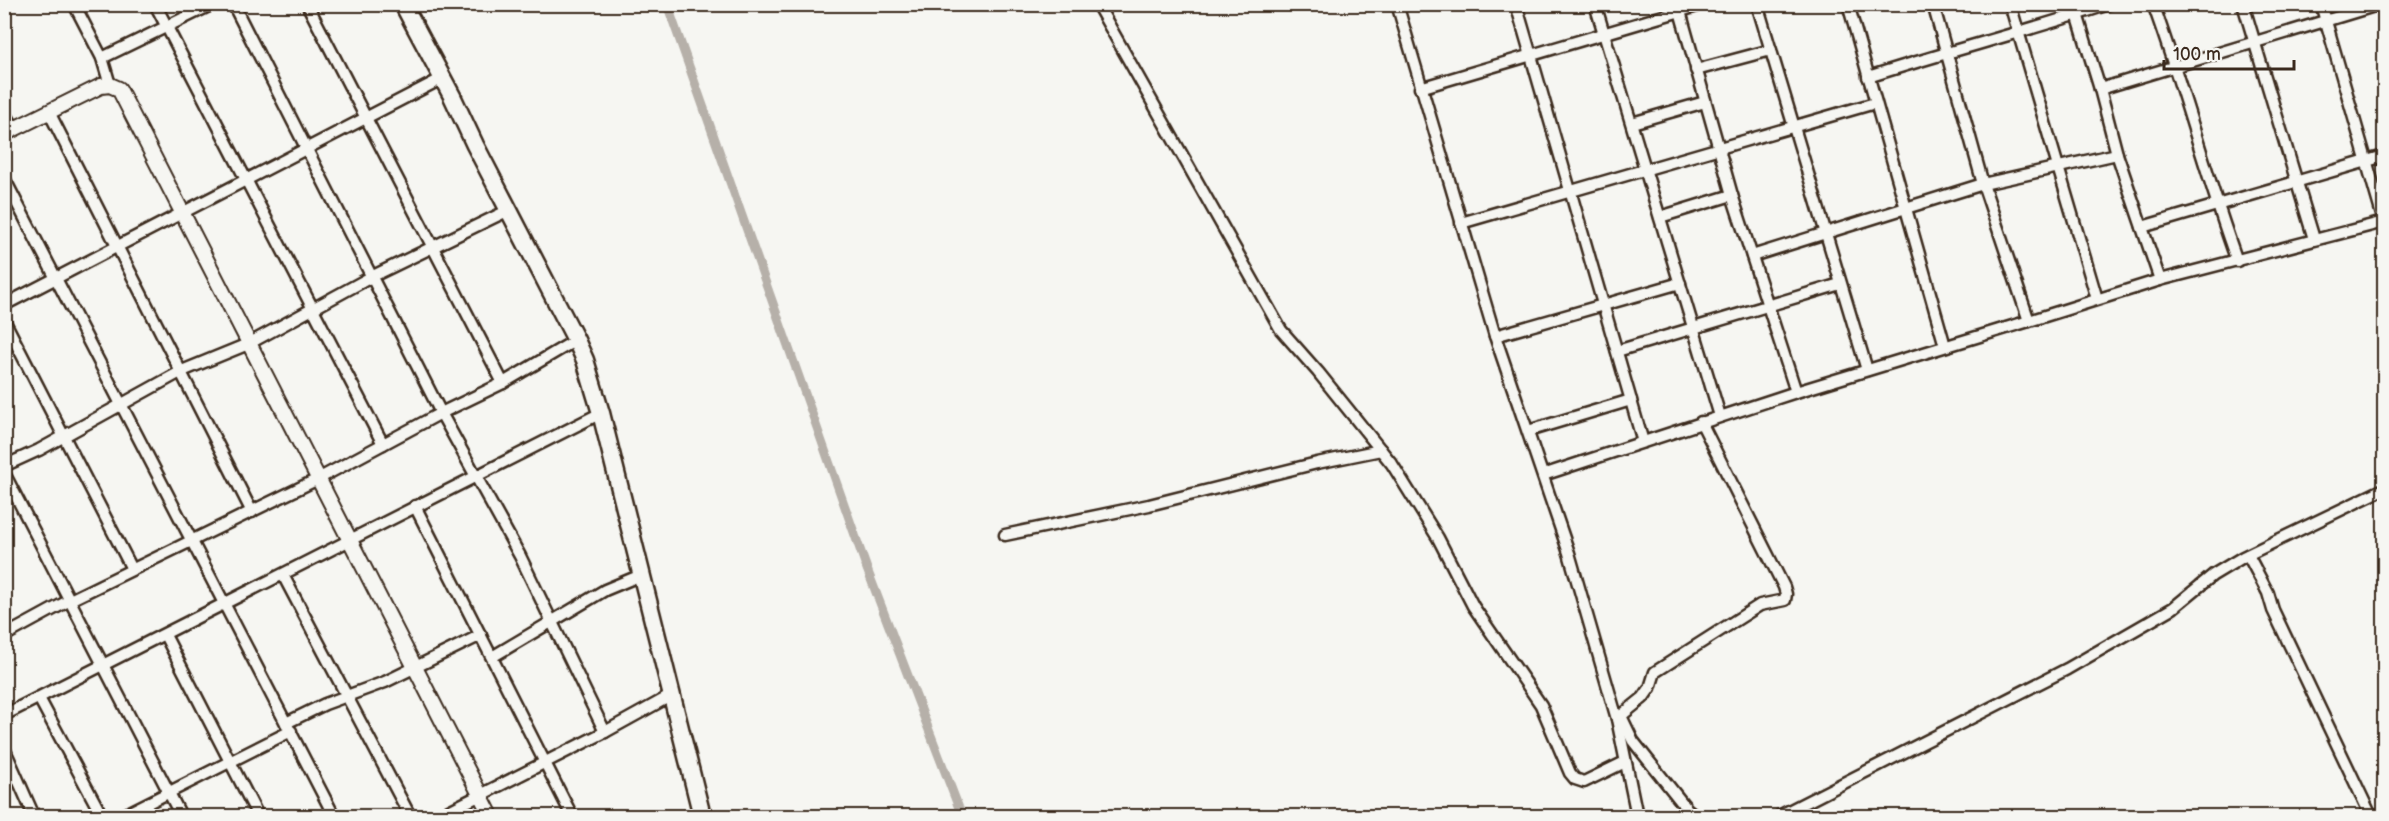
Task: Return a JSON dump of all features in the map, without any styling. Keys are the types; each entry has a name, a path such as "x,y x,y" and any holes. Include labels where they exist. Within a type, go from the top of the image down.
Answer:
{"main road":[{"path":"403,4 585,360 702,816"}],"street":[{"path":"74,4 102,58 110,85"},
{"path":"155,4 383,444"},
{"path":"102,58 213,4"},
{"path":"233,4 441,412 520,556 605,732"},
{"path":"307,4 503,383"},
{"path":"1097,4 1281,330 1381,450 1422,510 1473,606 1541,705 1561,754 1575,779 1584,782 1625,762"},
{"path":"1396,4 1495,336 1569,553 1619,718 1625,762 1637,816"},
{"path":"1516,4 1602,305 1644,442"},
{"path":"1594,4 1720,416"},
{"path":"1420,88 1679,8 1704,4"},
{"path":"1757,4 1867,370"},
{"path":"1848,4 1945,346"},
{"path":"1933,4 1983,184 2029,321"},
{"path":"2010,4 2097,299"},
{"path":"1868,77 1947,51 2018,33 2076,10 2109,4"},
{"path":"2153,4 2176,67 2216,204 2237,261"},
{"path":"2243,4 2314,239"},
{"path":"1543,475 1684,430 1701,422 2160,280 2384,222 2321,4"},
{"path":"2100,89 2381,4"},
{"path":"1679,8 1732,195 1796,392"},
{"path":"2076,10 2117,154 2160,280"},
{"path":"1696,70 1771,50"},
{"path":"4,305 441,79"},
{"path":"4,111 9,131 101,86 110,85 119,89 491,816"},
{"path":"1632,123 1705,102"},
{"path":"1461,223 1875,103"},
{"path":"49,112 252,512"},
{"path":"1752,256 1983,184 2117,154"},
{"path":"2142,227 2385,156"},
{"path":"4,178 334,816"},
{"path":"1660,218 1732,195"},
{"path":"4,466 182,372 248,344 371,277 509,210"},
{"path":"1495,336 1680,283"},
{"path":"1617,351 1840,284"},
{"path":"4,320 132,569"},
{"path":"4,621 7,634 132,569 318,479 441,412 503,383 576,340"},
{"path":"1528,431 1631,400"},
{"path":"4,715 600,413"},
{"path":"1619,718 1643,698 1650,688 1655,672 1760,605 1785,600 1784,587 1701,422"},
{"path":"1005,536 1149,505 1317,463 1381,450"},
{"path":"4,473 181,816"},
{"path":"1779,816 2067,669 2173,608 2213,575 2248,555 2385,489"},
{"path":"415,506 572,816"},
{"path":"2248,555 2268,593 2273,610 2371,816"},
{"path":"492,657 605,590 641,574"},
{"path":"283,575 410,816"},
{"path":"165,635 258,816"},
{"path":"122,816 230,762 325,704 385,682 481,635"},
{"path":"440,816 605,732 672,695"},
{"path":"39,698 102,816"},
{"path":"1619,718 1633,741 1687,809 1696,816"},
{"path":"4,748 34,816"}],"waterway":[{"path":"667,4 867,569 962,816"}]}
